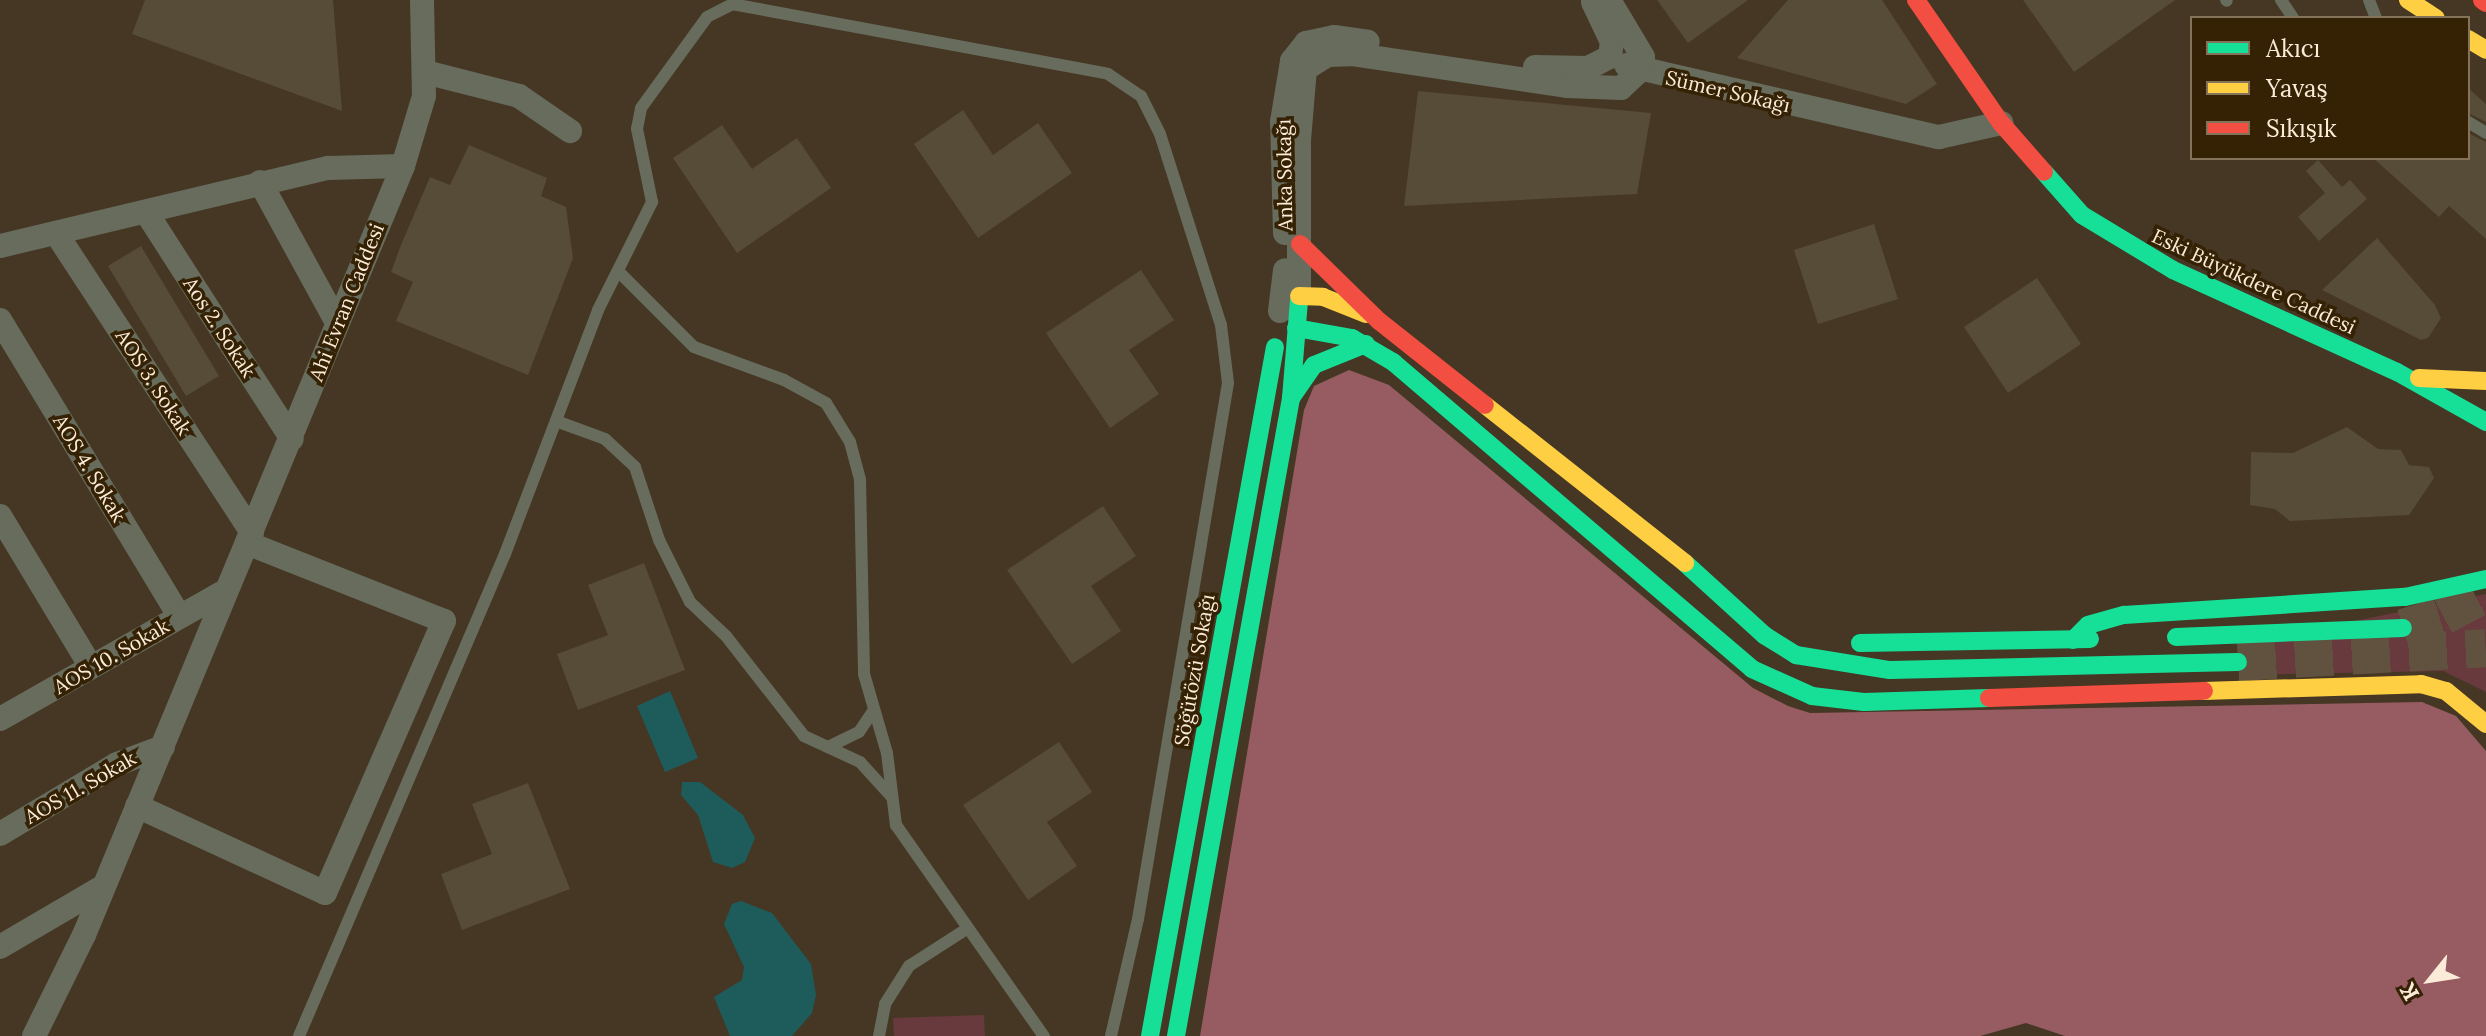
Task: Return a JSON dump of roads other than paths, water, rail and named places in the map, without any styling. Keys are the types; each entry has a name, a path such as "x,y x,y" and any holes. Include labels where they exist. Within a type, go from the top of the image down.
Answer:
{"main road":[{"name":"Eski Büyükdere Caddesi","path":"1916,0 2001,123 2071,204 2121,241 2254,311 2397,372"},
{"path":"2408,0 2433,16"},
{"path":"1300,244 1379,321 1726,598 1778,646 1814,661 1862,669 2238,662"},
{"path":"1292,312 1323,297 1379,321"},
{"path":"1292,312 1366,344 1752,669 1812,696 1864,702 2421,684 2446,691 2486,724"},
{"path":"1176,1036 1291,398 1292,312"},
{"name":"Söğütözü Sokağı","path":"1150,1036 1292,312"},
{"path":"1291,398 1314,365 1366,344"},
{"path":"2397,372 2479,382"},
{"path":"2397,372 2484,419"},
{"path":"2073,640 2088,625 2124,615 2405,597 2486,579"},
{"path":"1726,598 1796,633 1831,641 2119,638"},
{"path":"2160,638 2403,628"}],"street":[{"name":"Ahi Evran Caddesi","path":"34,1036 57,997 99,889 163,747 222,593 250,538 292,439 335,319 403,166 425,72 422,0"},
{"path":"1592,0 1610,34 1610,57"},
{"path":"1311,51 1334,37 1543,68 1588,68 1610,57 1640,70 1639,47 1609,0"},
{"name":"Sümer Sokağı","path":"1311,51 1611,89 1631,82 1640,70 1939,137 2001,123"},
{"name":"Anka Sokağı","path":"1292,312 1300,244 1300,98 1311,51"},
{"name":"Anka Sokağı","path":"1292,312 1284,89 1292,61 1311,51"},
{"path":"425,72 519,96 570,131"},
{"path":"0,246 148,215 260,182 328,168 403,166"},
{"path":"260,182 335,319"},
{"name":"Aos 2. Sokak","path":"148,215 292,439"},
{"name":"AOS 3. Sokak","path":"56,233 250,538"},
{"name":"AOS 4. Sokak","path":"0,320 179,616"},
{"path":"0,516 91,667"},
{"path":"137,806 325,893 444,621 250,538"},
{"name":"AOS 10. Sokak","path":"4,709 91,667 222,593"},
{"name":"AOS 11. Sokak","path":"0,834 117,764 163,747"},
{"path":"0,947 99,889"}],"lane":[{"path":"299,1036 618,271 652,202 637,129 641,108 707,17 732,4 1091,69 1141,96 1160,134 1221,325 1228,383 1138,919 1111,1036"},
{"path":"618,271 694,347 784,380 826,403 850,442 860,480 864,674 896,825 915,860 1044,1036"},
{"path":"556,421 605,439 635,467 659,540 690,602 726,636 774,705 804,736 860,762 890,795"},
{"path":"828,747 859,732 874,710"},
{"path":"879,1036 885,1004 909,966 965,930"}],"water":[{"path":"670,691 698,758 665,772 637,706"},
{"path":"682,782 700,782 743,815 755,838 745,862 732,868 713,862 698,815 681,795"},
{"path":"741,901 772,913 811,964 816,995 812,1013 792,1036 730,1036 714,997 742,980 744,967 724,924 732,904"}],"tunnel":[{"path":"2403,628 2443,616 2486,593"},
{"path":"2238,662 2486,648"}]}
